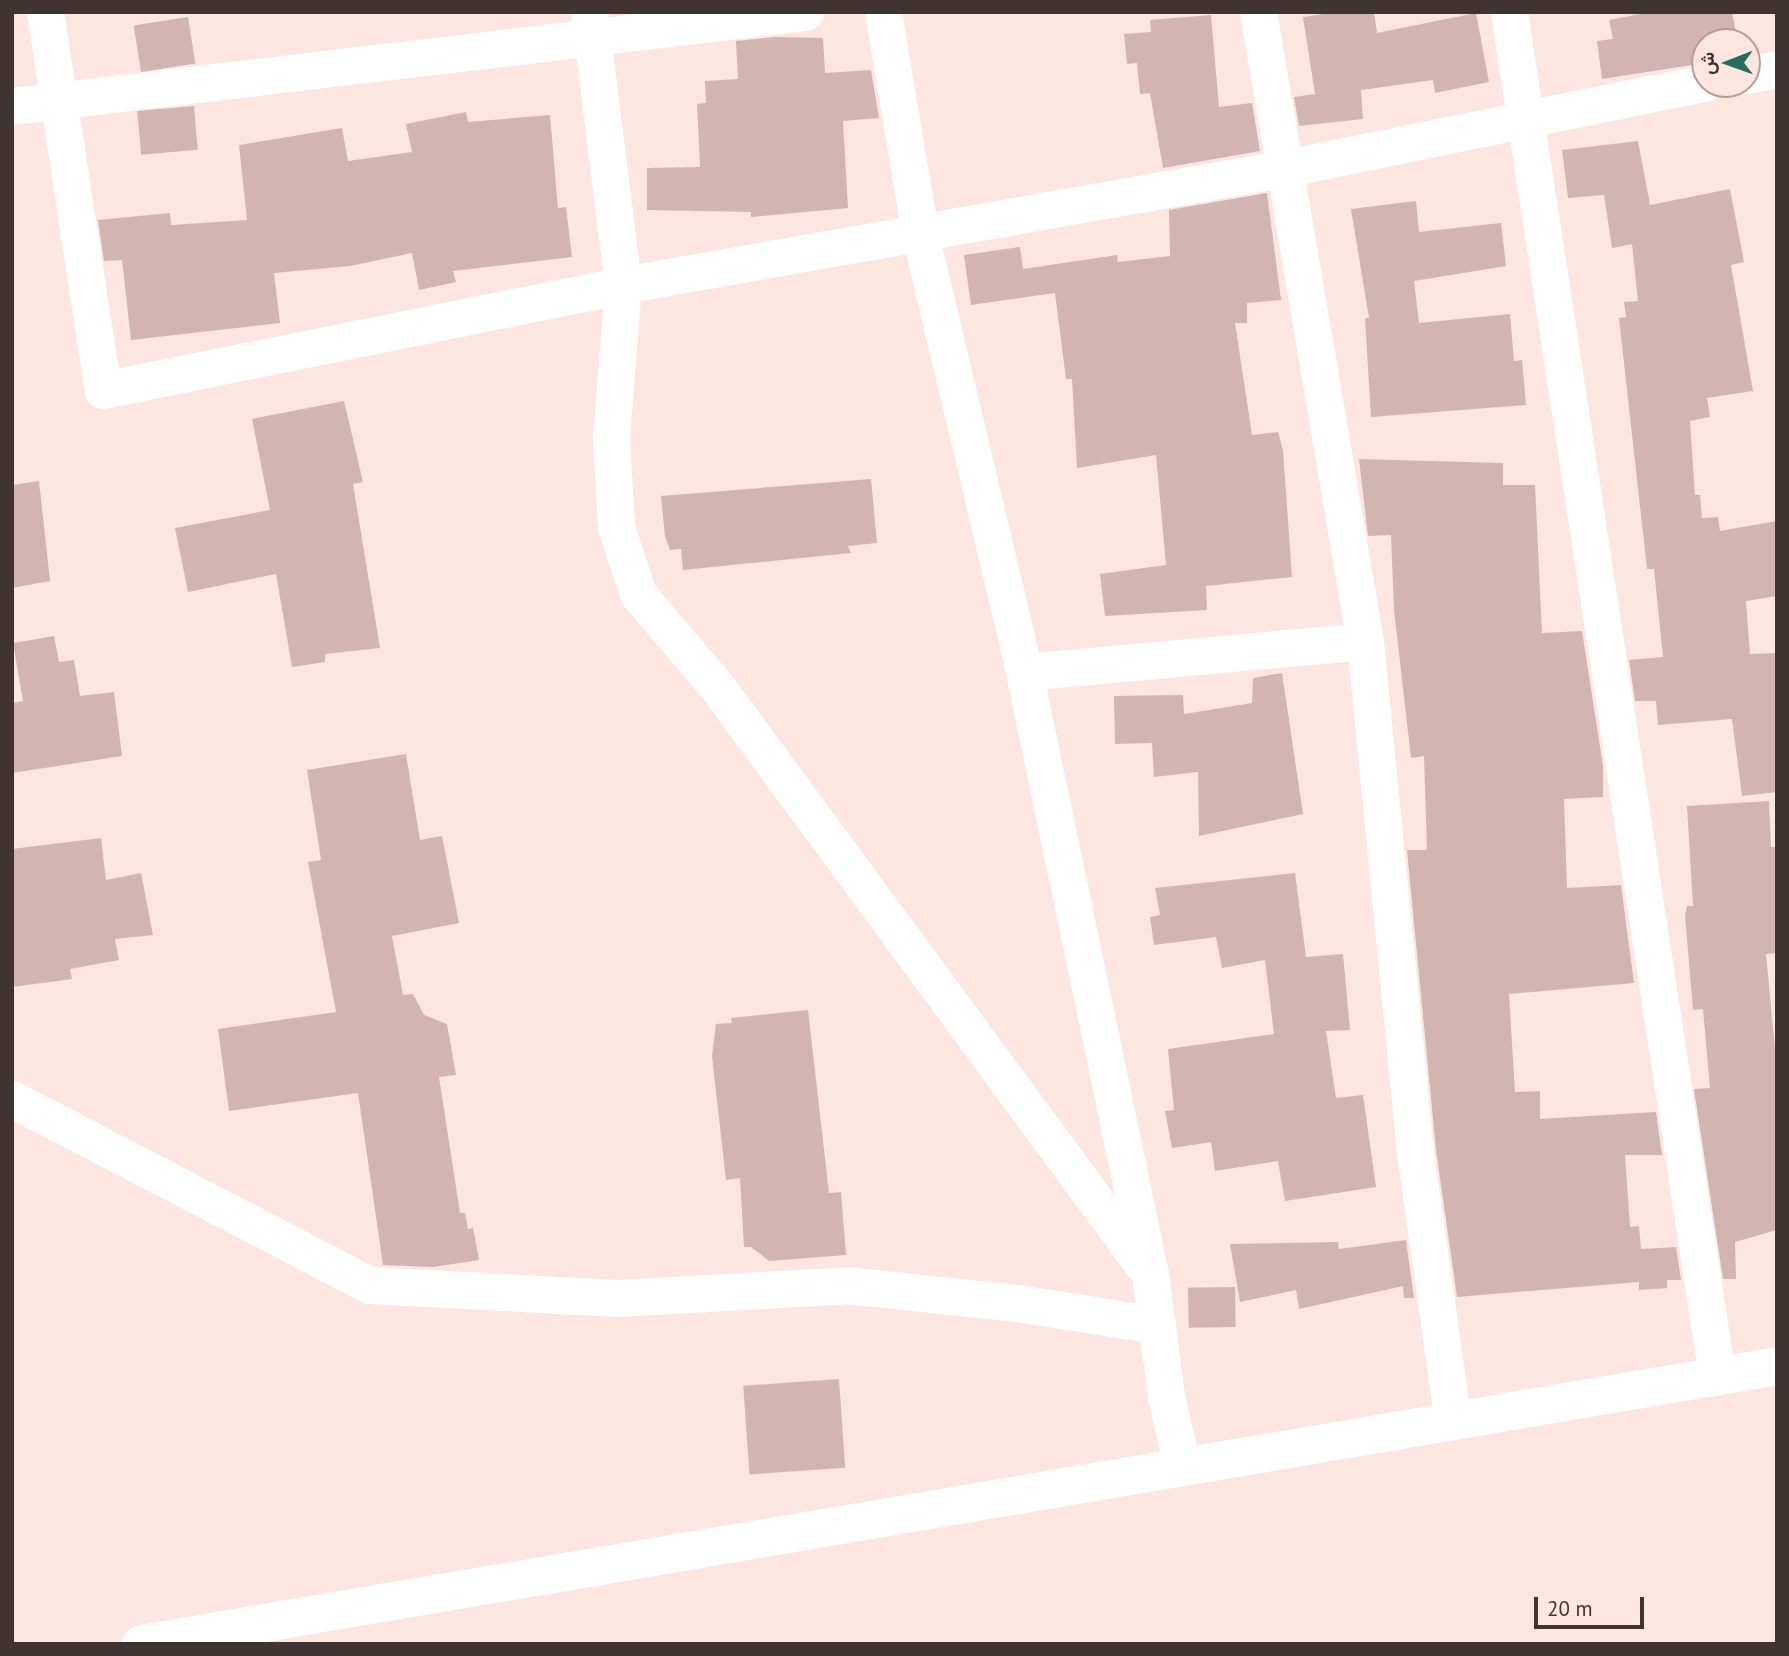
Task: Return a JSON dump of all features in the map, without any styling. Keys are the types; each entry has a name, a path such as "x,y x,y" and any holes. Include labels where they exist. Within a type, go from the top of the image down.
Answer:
{"street":[{"path":"45,12 103,390 622,285 1281,169 1691,86"},
{"path":"12,106 591,27 805,12"},
{"path":"883,12 920,234 1024,672 1150,1274 1182,1467"},
{"path":"1258,12 1281,169 1365,641 1415,1152 1453,1421"},
{"path":"1509,12 1717,1376"},
{"path":"591,27 622,285 612,451 616,527 638,594 718,688 1150,1274"},
{"path":"1024,672 1365,641"},
{"path":"12,1098 370,1285 618,1298 848,1285 1024,1304 1157,1325"},
{"path":"141,1644 1777,1366"}],"building":[{"path":"1336,12 1374,12 1377,33 1476,13 1489,82 1435,93 1433,80 1361,90 1363,119 1299,126 1294,97 1315,94 1303,17"},
{"path":"1650,12 1732,12 1735,28 1691,28 1691,65 1602,79 1597,41 1613,39 1609,20"},
{"path":"1211,15 1219,107 1252,103 1260,151 1163,168 1150,93 1140,94 1137,63 1127,64 1124,34 1151,32 1150,20"},
{"path":"188,17 195,63 141,72 134,26"},
{"path":"775,37 823,38 825,73 871,70 879,118 843,121 848,208 751,217 751,212 647,210 647,168 700,167 697,104 706,103 705,81 738,79 736,41"},
{"path":"194,106 198,150 141,155 137,111"},
{"path":"466,112 468,122 550,115 558,208 566,207 572,257 453,271 456,282 419,290 412,253 350,266 274,273 280,323 131,340 122,260 104,261 98,220 170,213 171,225 247,220 239,145 342,128 348,161 412,152 406,124"},
{"path":"1638,141 1650,205 1730,189 1744,262 1731,265 1753,391 1707,398 1710,417 1690,421 1695,495 1700,495 1702,518 1718,517 1720,531 1777,521 1777,596 1746,601 1750,654 1777,653 1777,792 1742,796 1732,719 1658,725 1656,701 1635,701 1629,660 1663,657 1654,569 1647,569 1619,318 1626,317 1624,302 1638,301 1632,244 1612,248 1604,195 1568,198 1562,150"},
{"path":"1267,193 1281,300 1247,303 1247,323 1235,323 1252,435 1278,432 1283,450 1292,577 1206,586 1207,610 1105,616 1100,574 1166,565 1156,455 1077,468 1072,379 1066,379 1055,293 971,305 964,255 1020,247 1023,269 1117,255 1118,262 1170,256 1169,210"},
{"path":"1416,201 1419,232 1501,223 1506,266 1414,281 1419,323 1510,314 1514,361 1522,360 1526,405 1371,417 1365,318 1369,318 1351,209"},
{"path":"344,401 363,482 353,484 380,648 325,654 325,662 292,667 276,574 188,592 175,528 270,510 252,419"},
{"path":"1359,459 1503,463 1503,485 1535,485 1542,633 1582,631 1603,766 1603,797 1564,799 1567,888 1621,885 1634,983 1509,994 1515,1092 1540,1091 1540,1119 1656,1112 1662,1155 1625,1155 1630,1227 1639,1226 1641,1249 1676,1247 1681,1280 1667,1280 1667,1288 1639,1290 1639,1282 1457,1297 1436,1150 1407,850 1427,850 1424,756 1411,758 1394,610 1391,535 1368,536"},
{"path":"871,479 877,543 848,546 851,553 683,570 681,549 670,550 665,536 661,496"},
{"path":"39,481 50,581 12,588 12,485"},
{"path":"54,636 59,662 74,660 80,696 114,692 122,756 12,773 12,703 23,701 13,643"},
{"path":"1282,673 1303,814 1199,836 1198,772 1154,777 1152,743 1115,744 1114,696 1183,695 1184,714 1252,703 1253,678"},
{"path":"406,754 420,840 442,836 459,923 392,936 403,995 413,994 424,1015 447,1024 456,1075 439,1077 460,1213 465,1213 468,1229 473,1228 479,1260 433,1267 383,1265 358,1093 229,1111 218,1029 336,1012 308,862 321,860 307,770"},
{"path":"1769,801 1771,847 1777,847 1777,953 1766,954 1777,1070 1777,1230 1735,1242 1736,1279 1723,1279 1694,1089 1710,1088 1703,1009 1693,1010 1685,916 1687,906 1693,906 1687,806"},
{"path":"101,838 106,880 141,873 153,935 115,939 119,960 70,969 72,979 12,987 12,849"},
{"path":"1295,873 1306,957 1343,954 1350,1030 1326,1031 1336,1098 1363,1095 1376,1187 1285,1201 1278,1161 1215,1171 1211,1142 1172,1148 1165,1111 1174,1110 1168,1049 1274,1034 1265,960 1222,968 1216,937 1154,945 1150,917 1160,915 1155,888"},
{"path":"808,1010 829,1193 841,1192 846,1255 769,1261 751,1247 744,1247 740,1178 726,1180 712,1056 716,1024 732,1023 731,1018"},
{"path":"1406,1240 1414,1298 1404,1298 1403,1286 1299,1309 1296,1290 1240,1302 1230,1244 1338,1242 1339,1249"},
{"path":"1235,1287 1236,1327 1189,1328 1188,1288"},
{"path":"839,1379 845,1468 749,1474 743,1386"}]}
